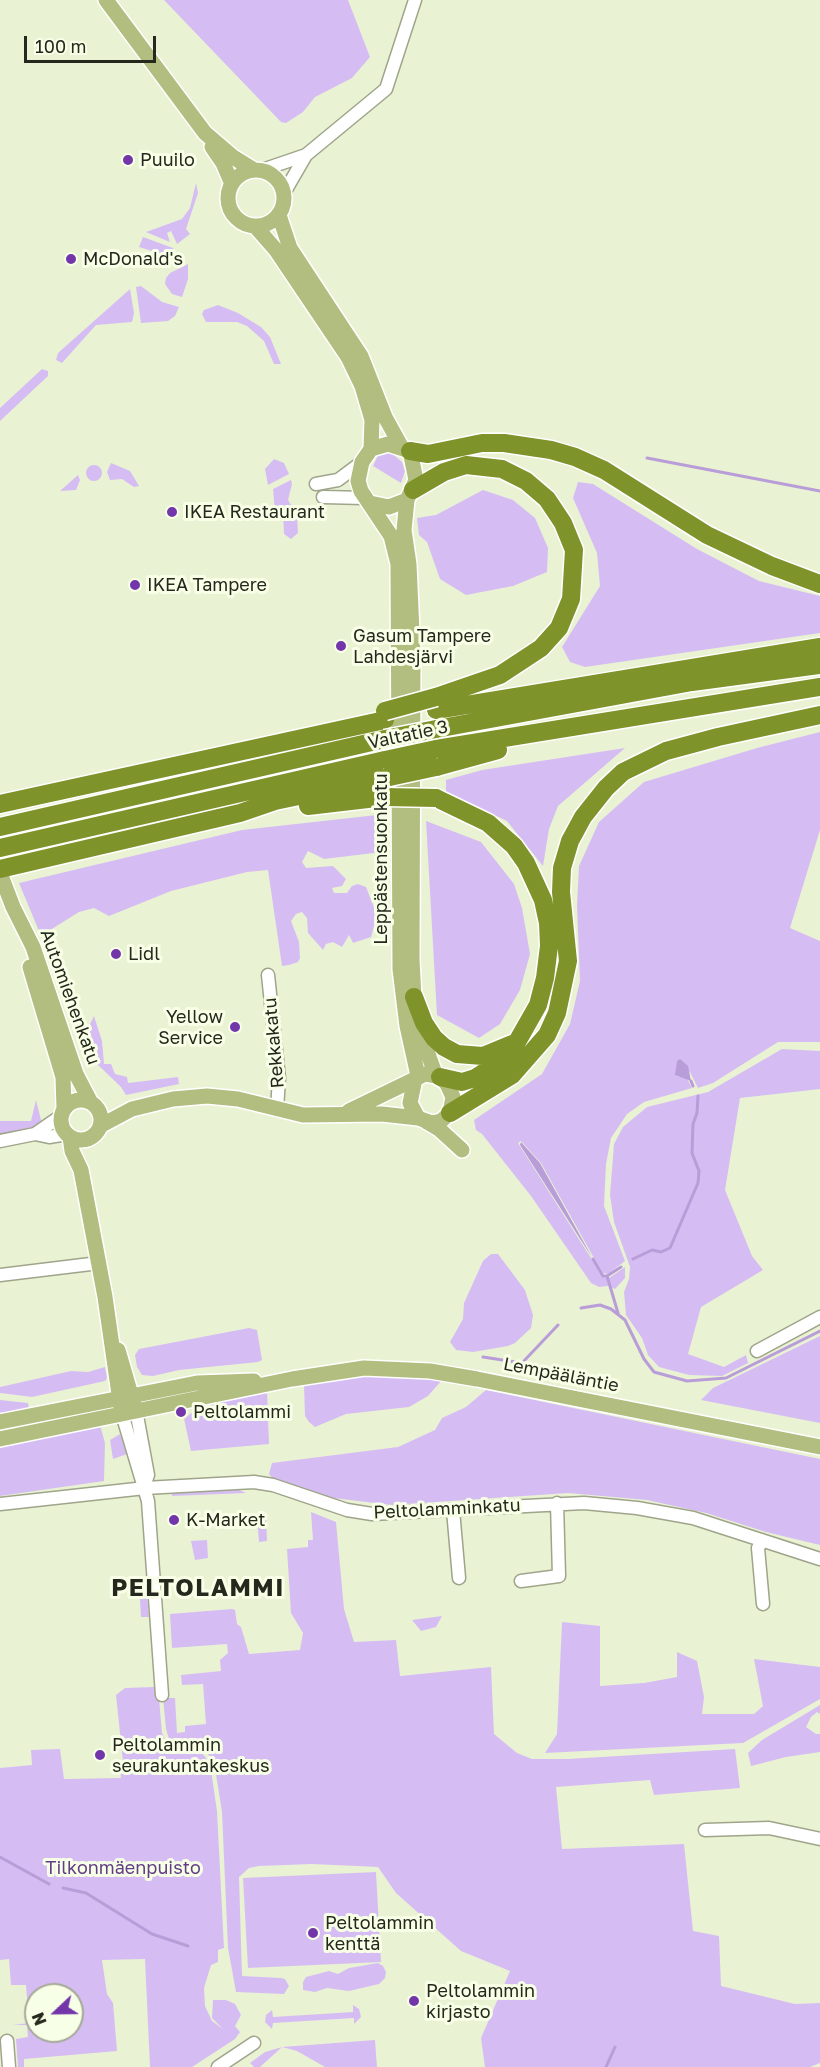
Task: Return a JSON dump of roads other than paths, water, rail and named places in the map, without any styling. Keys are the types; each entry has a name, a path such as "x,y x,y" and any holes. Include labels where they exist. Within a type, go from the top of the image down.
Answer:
{"highway":[{"path":"405,449 428,454 482,442 526,445 567,455 604,470 706,535 772,566 820,584"},
{"path":"410,495 444,472 466,465 477,464 502,469 526,481 547,499 563,522 574,550 571,599 559,628 546,643 532,657 500,675 436,704"},
{"path":"0,804 321,733 436,704 820,646"},
{"name":"Valtatie 3","path":"0,827 385,739 692,682 820,665"},
{"path":"6,869 240,813 385,769 581,727 820,687"},
{"path":"449,1114 512,1075 547,1035 557,1013 568,961 561,892 562,868 570,841 583,817 606,788 623,772 666,752 718,737 820,715"},
{"name":"Valtatie 3","path":"4,847 385,769"},
{"path":"240,813 385,797 436,798 472,814 501,833 526,863 543,900 549,946 545,978 538,1005 521,1038 505,1059 475,1078 462,1082 438,1077"},
{"path":"414,997 424,1023 434,1038 444,1047 457,1053 483,1056 497,1052 521,1038"}],"main road":[{"path":"106,0 206,133 232,184"},
{"path":"206,133 233,157 277,179 284,193 283,208 279,215 268,224 255,226 241,221 231,211 228,197 232,184 241,174 258,170"},
{"path":"255,226 276,250 348,357 362,386 372,420 371,449 362,462 358,481 368,500 389,507 410,495 416,470 385,417 361,356 290,248 279,215"},
{"path":"371,449 388,444 405,449"},
{"name":"Leppästensuonkatu","path":"410,495 404,530 410,564 413,655 414,997 419,1034 438,1077"},
{"name":"Leppästensuonkatu","path":"368,500 391,536 398,564 400,969 416,1078"},
{"name":"Automiehenkatu","path":"6,869 13,907 63,1077 62,1112"},
{"name":"Automiehenkatu","path":"13,907 33,947 76,1074 92,1103"},
{"path":"341,1114 416,1078 438,1077 451,1090 449,1114 462,1150 439,1129 422,1120 410,1103 416,1078"},
{"path":"132,1109 79,1099 62,1112 63,1130 69,1136 79,1140 132,1109 167,1100 207,1096 238,1099 277,1110 303,1114 341,1114 441,1121 449,1114"},
{"path":"81,1170 84,1148 96,1132 101,1114 92,1103"},
{"path":"69,1136 72,1151 81,1170 111,1334 127,1405"},
{"name":"Lempääläntie","path":"0,1439 216,1380 292,1379 364,1368 430,1371 586,1399 820,1447"},
{"name":"Lempääläntie","path":"0,1422 127,1405"}],"street":[{"path":"284,193 306,154 386,88 415,0"},
{"path":"258,170 306,154"},
{"path":"316,484 338,480 362,462"},
{"path":"323,497 368,500"},
{"name":"Rekkakatu","path":"268,975 279,1078 277,1110"},
{"path":"35,1134 62,1112"},
{"path":"0,1141 35,1134 49,1137 69,1136"},
{"path":"0,1275 99,1263"},
{"path":"757,1352 820,1317"},
{"path":"127,1405 152,1527 162,1695"},
{"name":"Peltolamminkatu","path":"0,1504 145,1487 254,1482 273,1485 347,1510 372,1515 557,1503 604,1504 668,1513 820,1558"},
{"path":"521,1581 559,1576 557,1503"},
{"path":"453,1510 459,1578"},
{"path":"762,1540 758,1548 763,1604"},
{"path":"705,1830 769,1828 820,1839"},
{"path":"7,2041 9,2067"},
{"path":"218,2067 254,2043"}],"waterway":[{"path":"647,458 820,491"},
{"path":"691,1081 693,1086"},
{"path":"633,1259 652,1250 661,1252 670,1248 698,1183 699,1171 692,1153 693,1124 697,1113 698,1096"},
{"path":"593,1259 603,1276 607,1276"},
{"path":"618,1313 607,1276 621,1267"},
{"path":"581,1308 600,1305 611,1309 625,1320 644,1359 654,1372 687,1381 726,1378 820,1331"},
{"path":"483,1357 522,1363 558,1325"},
{"path":"0,1857 49,1884"},
{"path":"63,1888 86,1893 152,1934 188,1946"},
{"path":"606,2067 615,2047"}],"place":[{"name":"Puuilo","path":"128,160"},
{"name":"McDonald's","path":"71,259"},
{"name":"IKEA Restaurant","path":"172,512"},
{"name":"IKEA Tampere","path":"135,585"},
{"name":"Gasum Tampere Lahdesjärvi","path":"341,646"},
{"name":"Lidl","path":"116,954"},
{"name":"Yellow Service","path":"235,1027"},
{"name":"Peltolammi","path":"181,1412"},
{"name":"K-Market","path":"174,1520"},
{"name":"Peltolammin seurakuntakeskus","path":"100,1755"},
{"name":"Peltolammin kenttä","path":"313,1933"},
{"name":"Peltolammin kirjasto","path":"414,2001"}],"district":[{"name":"PELTOLAMMI","path":"198,1588"}],"park label":[{"name":"Tilkonmäenpuisto","path":"123,1868"}]}
